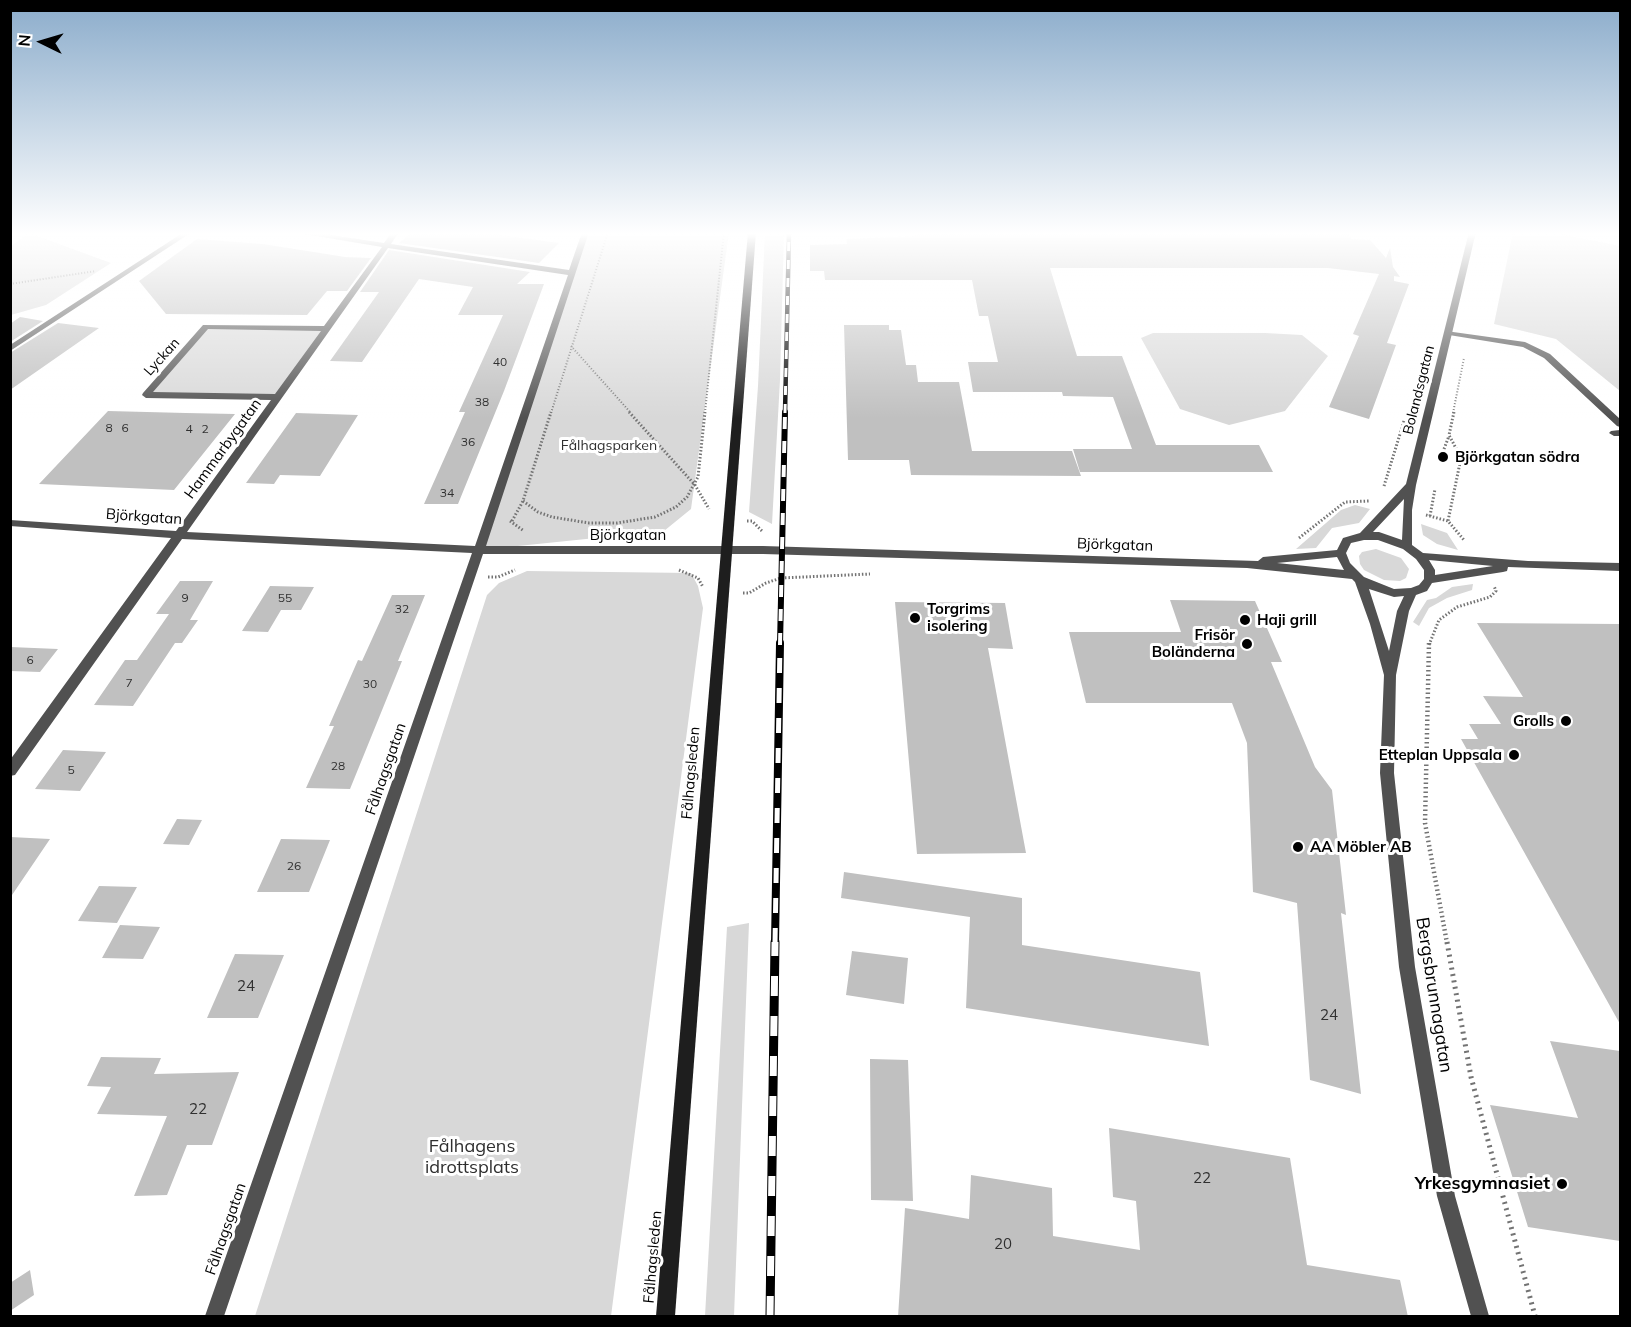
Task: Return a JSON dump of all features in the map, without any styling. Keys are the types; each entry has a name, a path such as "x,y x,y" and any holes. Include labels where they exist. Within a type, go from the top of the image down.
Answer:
{"main road":[{"name":"Fålhagsleden","path":"665,1317 747,294"}],"street":[{"path":"10,348 94,294"},
{"name":"Hammarbygatan","path":"10,771 352,294"},
{"name":"Fålhagsgatan","path":"213,1317 566,294"},
{"name":"Bolandsgatan","path":"1407,546 1407,510 1411,486 1458,294"},
{"name":"Lyckan","path":"279,397 146,395 206,327 327,329"},
{"path":"1449,333 1525,345 1547,356 1558,370 1620,424"},
{"path":"1582,400 1594,400"},
{"name":"Bolandsgatan","path":"1341,553 1347,541 1364,536 1411,486"},
{"name":"Björkgatan","path":"10,523 179,535 479,550 725,550 1246,564 1356,577 1386,591 1412,592"},
{"path":"1364,536 1379,537 1407,546 1420,556 1430,570 1429,580 1423,588 1412,592"},
{"name":"Björkgatan","path":"1246,564 1288,557 1341,553"},
{"name":"Bergsbrunnagatan","path":"1341,553 1345,565 1356,577 1376,624 1390,675"},
{"path":"1420,556 1528,565 1620,567"},
{"path":"1429,580 1528,565"},
{"name":"Bergsbrunnagatan","path":"1412,592 1403,612 1390,675 1387,773 1407,967 1446,1196 1480,1317"}],"path":[{"path":"511,522 523,501 588,294"},
{"path":"523,501 538,512 552,517 590,523 617,523 655,517 676,507 687,497 695,485 706,408 718,294"},
{"path":"554,328 695,485 709,507 709,514"},
{"path":"1444,449 1449,435 1468,336"},
{"path":"1384,486 1407,412"},
{"path":"1449,435 1461,458 1448,521 1457,534 1469,542"},
{"path":"1430,516 1436,489"},
{"path":"1368,501 1376,493"},
{"path":"470,577 498,577 521,569"},
{"path":"667,569 678,569 698,578 706,592 749,593 766,583 781,578 881,574"},
{"path":"1494,586 1496,591 1490,597 1457,607 1439,620 1429,640 1425,823 1471,1077 1535,1317"}],"green space":[{"path":"11,294 63,294 46,305 11,315"},
{"name":"Fålhagsparken","path":"565,294 721,294 691,509 664,531 479,550"},
{"path":"762,294 782,294 772,524 749,512"},
{"path":"1500,294 1620,294 1620,391 1556,339 1494,324"},
{"path":"206,327 327,329 279,397 146,395"},
{"path":"1153,333 1302,335 1328,356 1285,411 1229,425 1180,409 1141,338"},
{"path":"1355,505 1370,509 1359,523 1332,528 1316,548 1296,549 1341,510"},
{"path":"1421,524 1447,533 1458,550 1437,544 1423,535"},
{"path":"1376,549 1401,558 1409,569 1406,578 1400,581 1384,580 1364,570 1359,556 1362,552"},
{"name":"Fålhagens idrottsplats","path":"527,571 691,573 698,586 703,608 611,1316 255,1316 487,595 499,583"},
{"path":"1473,584 1472,590 1447,598 1429,608 1419,626 1413,622 1427,600 1436,598 1452,587"},
{"path":"749,923 734,1316 705,1316 727,927"}],"building":[{"path":"150,294 325,294 307,315 166,314"},
{"path":"378,294 409,294 362,362 330,361"},
{"path":"469,294 540,294 458,504 424,504 465,412 459,412 503,315 458,315"},
{"path":"975,294 1058,294 1077,356 1122,356 1156,445 1259,445 1273,472 1080,472 1073,449 1132,449 1113,397 1063,396 1062,392 973,392 968,362 998,362 988,316 979,316"},
{"path":"1370,294 1405,294 1387,343 1396,345 1369,419 1329,407 1359,336 1353,334"},
{"path":"20,317 43,321 10,342 10,324"},
{"path":"58,323 99,328 10,390 10,353"},
{"path":"844,325 889,325 889,330 901,330 906,365 916,365 918,382 959,382 972,451 1072,451 1081,476 911,475 909,460 848,460"},
{"path":"108,411 235,414 174,490 39,484"},
{"path":"296,413 358,415 320,476 280,475 274,484 246,483"},
{"path":"180,581 213,581 190,620 198,620 182,643 175,643 133,706 94,705 125,660 137,660 169,614 156,614"},
{"path":"270,586 314,587 301,610 281,610 268,632 242,631"},
{"path":"392,595 425,595 398,661 402,661 350,789 306,788 334,726 329,726 358,660 362,661"},
{"path":"1170,600 1255,601 1282,662 1271,662 1315,767 1332,790 1346,915 1341,913 1361,1094 1310,1080 1297,903 1253,892 1247,743 1232,703 1086,703 1069,632 1181,632"},
{"path":"895,602 1005,603 1013,649 988,648 1026,853 917,854"},
{"path":"1477,623 1620,624 1620,1024 1461,739 1478,739 1469,724 1501,724 1483,696 1523,697"},
{"path":"10,647 58,649 40,672 10,671"},
{"path":"63,750 106,752 80,791 35,789"},
{"path":"177,819 202,820 189,845 163,844"},
{"path":"10,837 50,839 10,898"},
{"path":"281,839 330,840 309,892 257,892"},
{"path":"844,872 1022,898 1022,945 1200,972 1209,1046 966,1008 970,917 841,898"},
{"path":"99,886 137,887 117,923 78,921"},
{"path":"120,925 160,927 143,959 102,958"},
{"path":"852,951 908,958 904,1004 846,995"},
{"path":"235,954 284,955 258,1018 207,1018"},
{"path":"1550,1041 1620,1051 1620,1241 1528,1227 1490,1105 1578,1118"},
{"path":"101,1057 161,1058 154,1074 239,1072 212,1145 187,1145 167,1195 134,1196 167,1116 97,1114 111,1087 87,1086"},
{"path":"870,1059 908,1060 913,1201 871,1200"},
{"path":"1109,1128 1290,1158 1307,1265 1400,1280 1408,1317 898,1317 905,1208 969,1219 971,1175 1052,1188 1053,1236 1140,1250 1136,1201 1113,1197"},
{"path":"30,1270 34,1295 10,1311 10,1283"}],"railway":[{"path":"785,413 788,294"},
{"path":"780,645 785,412"},
{"path":"775,943 780,643"},
{"path":"770,1316 775,942"}],"place":[{"name":"Björkgatan södra","path":"1443,457"},
{"name":"Torgrims isolering","path":"915,618"},
{"name":"Haji grill","path":"1245,620"},
{"name":"Frisör Boländerna","path":"1247,644"},
{"name":"Grolls","path":"1566,721"},
{"name":"Etteplan Uppsala","path":"1514,755"},
{"name":"AA Möbler AB","path":"1298,847"},
{"name":"Yrkesgymnasiet","path":"1562,1184"}]}
